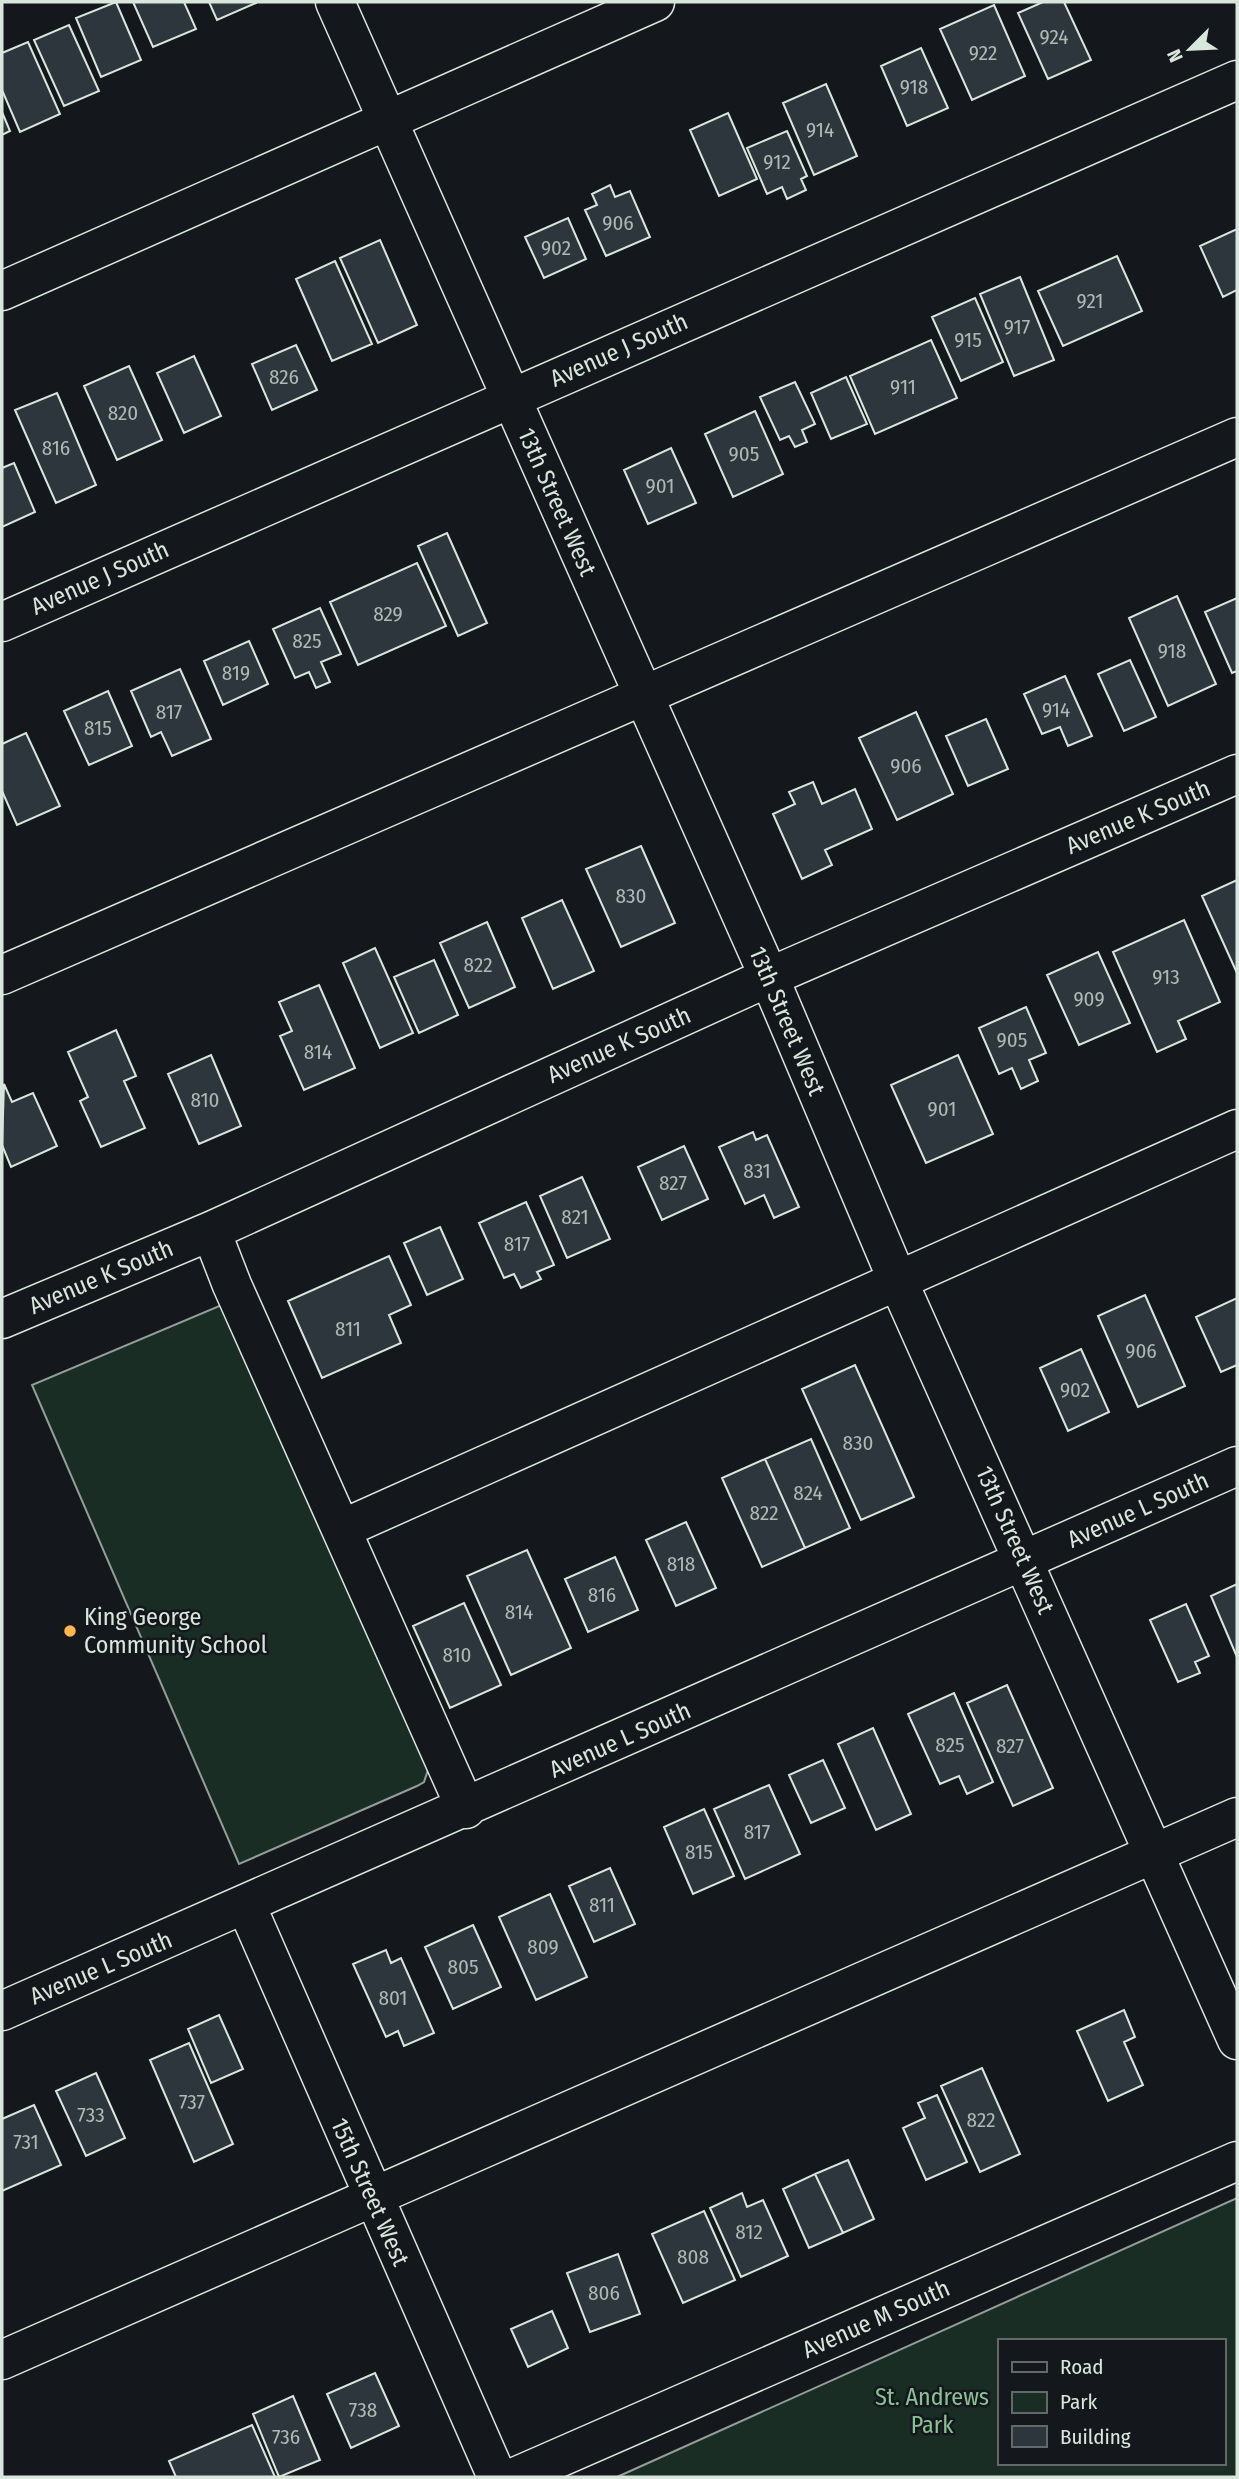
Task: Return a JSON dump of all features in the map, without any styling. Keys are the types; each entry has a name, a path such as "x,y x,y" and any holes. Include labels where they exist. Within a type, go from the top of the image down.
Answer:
{"street":[{"name":"13th Street West","path":"335,2 769,977 897,1279 1237,2040"},
{"path":"2,291 655,2"},
{"name":"Avenue J South","path":"2,622 1237,79"},
{"path":"2,975 1237,437"},
{"name":"Avenue K South","path":"2,1319 211,1231 769,977 1237,774"},
{"path":"342,1529 1237,1129"},
{"path":"211,1231 232,1285 466,1809"},
{"name":"Avenue L South","path":"2,2011 466,1809 1237,1466"},
{"path":"2,2360 1237,1816"},
{"name":"15th Street West","path":"246,1905 497,2477"},
{"name":"Avenue M South","path":"515,2477 1237,2161"}],"green space":[{"path":"224,1304 428,1770 424,1782 417,1786 239,1864 32,1385"},
{"name":"St. Andrews Park","path":"1237,2198 1237,2477 617,2477"}],"building":[{"path":"116,2 141,60 101,77 76,18"},
{"path":"133,2 184,2 196,29 153,47"},
{"path":"209,2 256,2 256,3 217,20"},
{"path":"1043,2 1064,2 1091,60 1048,79 1018,13"},
{"path":"994,5 1025,76 972,100 940,29"},
{"path":"69,25 99,91 64,106 34,40"},
{"path":"28,42 60,114 20,132 2,90 2,53"},
{"path":"921,48 948,108 907,126 881,66"},
{"path":"826,84 857,156 814,175 783,103"},
{"path":"2,112 10,131 2,135"},
{"path":"728,113 757,179 719,196 690,130"},
{"path":"787,131 807,176 801,179 806,190 787,199 782,187 767,194 747,148"},
{"path":"610,185 615,197 630,191 650,237 606,256 585,210 597,205 592,194"},
{"path":"568,218 586,259 544,278 525,237"},
{"path":"1237,229 1237,290 1223,297 1200,246"},
{"path":"380,240 417,325 378,343 340,258"},
{"path":"1117,256 1142,311 1063,346 1038,291"},
{"path":"335,261 372,344 332,361 296,279"},
{"path":"1020,277 1054,360 1014,376 980,294"},
{"path":"975,298 1003,362 961,381 932,317"},
{"path":"931,340 957,398 875,434 850,376"},
{"path":"296,345 317,390 272,410 252,364"},
{"path":"194,356 221,416 184,433 157,373"},
{"path":"129,366 162,440 117,460 84,386"},
{"path":"846,377 867,424 831,439 811,393"},
{"path":"795,382 815,424 802,430 807,442 795,447 789,436 780,440 760,397"},
{"path":"57,393 96,485 56,503 15,410"},
{"path":"755,411 783,474 733,497 705,434"},
{"path":"671,448 696,503 648,524 624,470"},
{"path":"14,463 35,512 2,527 2,468"},
{"path":"447,533 487,623 458,636 418,546"},
{"path":"417,563 446,626 358,665 330,602"},
{"path":"1177,596 1216,684 1168,706 1129,618"},
{"path":"1237,598 1237,671 1232,673 1205,612"},
{"path":"320,608 341,654 321,662 330,682 316,688 309,672 295,678 273,629"},
{"path":"249,641 268,684 223,705 204,661"},
{"path":"1130,660 1156,717 1124,731 1098,674"},
{"path":"180,669 211,739 172,756 161,732 151,737 131,691"},
{"path":"1065,676 1092,736 1068,746 1060,727 1042,734 1024,694"},
{"path":"108,691 132,746 89,765 64,711"},
{"path":"916,712 953,794 897,820 859,738"},
{"path":"986,719 1008,769 968,786 946,736"},
{"path":"26,733 60,806 17,825 2,791 2,744"},
{"path":"813,782 822,804 855,789 872,829 825,850 832,865 802,879 773,814 795,804 789,792"},
{"path":"641,846 675,923 621,947 586,869"},
{"path":"1237,880 1237,973 1202,896"},
{"path":"562,900 594,971 553,989 522,918"},
{"path":"1184,920 1220,1002 1178,1021 1186,1039 1157,1052 1113,952"},
{"path":"487,922 515,987 469,1008 440,943"},
{"path":"375,948 413,1033 380,1048 343,963"},
{"path":"1098,952 1130,1023 1079,1045 1047,975"},
{"path":"434,960 458,1015 419,1033 394,977"},
{"path":"319,985 355,1068 304,1090 280,1036 292,1031 279,1002"},
{"path":"1026,1007 1046,1053 1029,1060 1038,1081 1021,1089 1012,1068 999,1074 979,1028"},
{"path":"116,1030 136,1076 124,1081 145,1128 101,1147 80,1101 88,1097 68,1052"},
{"path":"211,1055 241,1126 199,1144 168,1074"},
{"path":"958,1055 993,1134 926,1163 891,1085"},
{"path":"4,1084 12,1102 33,1093 57,1146 11,1167 2,1145"},
{"path":"753,1132 756,1140 767,1135 799,1207 774,1218 764,1195 745,1204 719,1147"},
{"path":"684,1146 708,1199 662,1220 638,1167"},
{"path":"582,1177 610,1239 567,1258 540,1196"},
{"path":"526,1202 554,1265 537,1272 541,1279 521,1288 514,1274 504,1278 479,1223"},
{"path":"440,1227 463,1279 427,1295 404,1243"},
{"path":"389,1256 411,1305 389,1315 401,1343 322,1378 288,1301"},
{"path":"1145,1295 1185,1386 1138,1407 1098,1316"},
{"path":"1237,1298 1237,1365 1221,1372 1196,1317"},
{"path":"1081,1349 1109,1412 1068,1431 1040,1368"},
{"path":"855,1365 914,1497 861,1520 802,1389"},
{"path":"811,1439 850,1528 805,1548 765,1459"},
{"path":"765,1459 805,1548 762,1567 722,1478"},
{"path":"686,1522 716,1588 676,1606 646,1540"},
{"path":"527,1550 571,1648 511,1675 467,1576"},
{"path":"615,1557 638,1610 588,1632 565,1579"},
{"path":"1237,1584 1237,1657 1211,1596"},
{"path":"464,1603 501,1685 450,1708 413,1626"},
{"path":"1186,1604 1209,1656 1195,1662 1200,1673 1178,1682 1150,1620"},
{"path":"1007,1685 1053,1788 1013,1806 967,1703"},
{"path":"954,1693 993,1782 967,1794 959,1776 940,1784 908,1714"},
{"path":"873,1728 911,1814 876,1830 838,1744"},
{"path":"823,1760 845,1808 811,1823 789,1775"},
{"path":"769,1785 800,1854 745,1879 714,1809"},
{"path":"704,1809 734,1876 693,1894 664,1827"},
{"path":"610,1868 635,1924 594,1942 569,1886"},
{"path":"550,1894 587,1977 536,2000 499,1917"},
{"path":"473,1925 501,1987 453,2009 425,1947"},
{"path":"386,1950 391,1963 401,1958 434,2033 404,2046 398,2031 386,2037 353,1964"},
{"path":"1124,2010 1135,2037 1124,2042 1143,2085 1108,2101 1077,2031"},
{"path":"219,2015 243,2069 211,2083 188,2029"},
{"path":"189,2043 233,2144 194,2162 150,2060"},
{"path":"982,2068 1020,2154 980,2172 941,2086"},
{"path":"96,2073 125,2138 86,2156 56,2091"},
{"path":"937,2095 967,2162 926,2180 903,2128 925,2118 918,2103"},
{"path":"34,2105 61,2165 2,2191 2,2119"},
{"path":"848,2160 874,2219 843,2233 815,2174"},
{"path":"815,2174 843,2233 809,2248 783,2189"},
{"path":"742,2193 747,2207 763,2200 788,2256 741,2277 710,2208"},
{"path":"704,2211 735,2280 683,2303 652,2234"},
{"path":"618,2254 640,2314 590,2332 567,2273"},
{"path":"552,2311 568,2348 528,2367 511,2329"},
{"path":"375,2373 399,2426 351,2448 327,2394"},
{"path":"293,2396 320,2460 279,2477 253,2414"},
{"path":"252,2425 275,2477 176,2477 169,2461"}],"place":[{"name":"King George Community School","path":"70,1631"}]}
